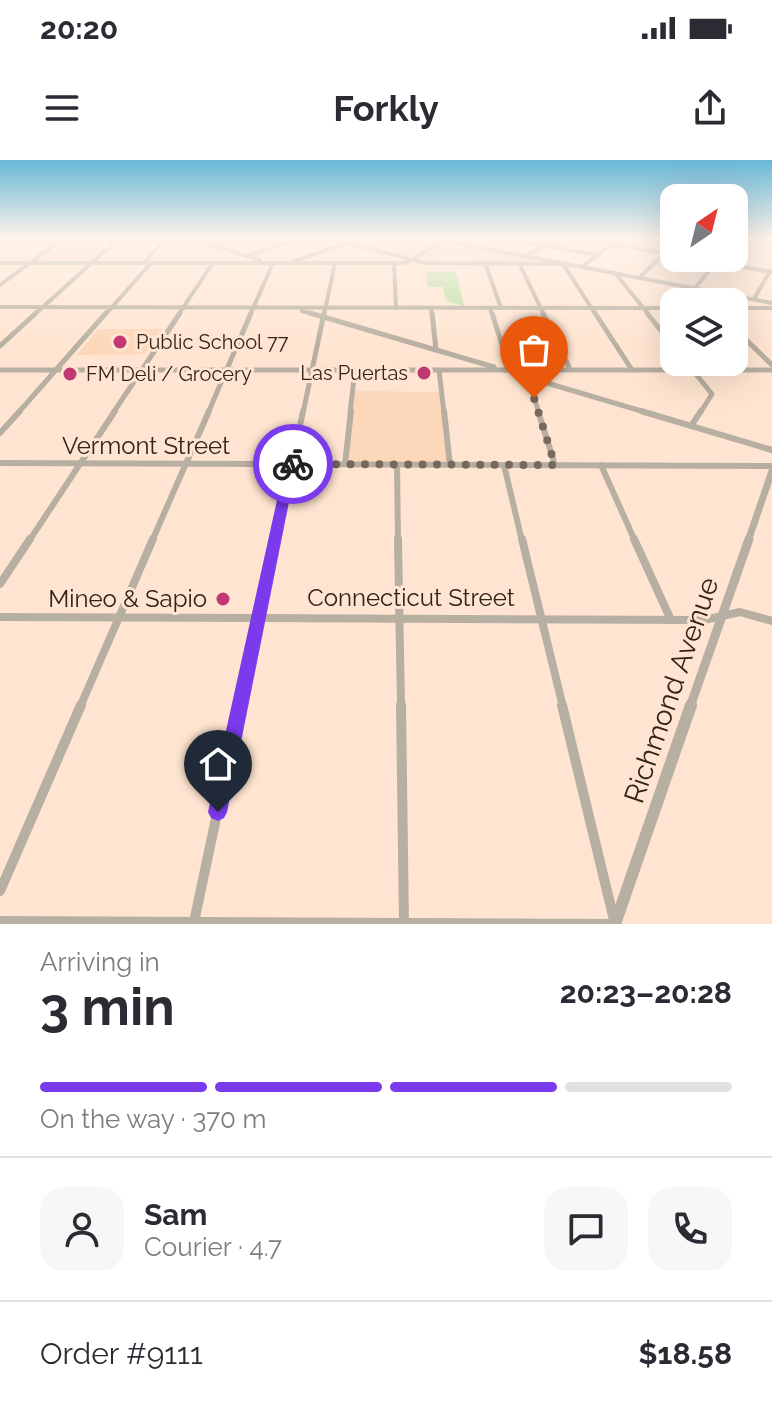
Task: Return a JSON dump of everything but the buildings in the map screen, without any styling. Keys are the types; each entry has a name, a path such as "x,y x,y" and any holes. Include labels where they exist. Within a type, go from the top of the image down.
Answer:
{"street":[{"path":"0,346 79,275"},
{"path":"0,433 141,275"},
{"path":"0,584 205,275"},
{"path":"0,891 266,275"},
{"path":"194,922 332,275"},
{"path":"395,275 396,308"},
{"path":"489,275 501,308"},
{"path":"525,275 570,369"},
{"path":"570,275 632,370"},
{"path":"616,275 660,330"},
{"path":"623,275 695,288 706,275"},
{"path":"639,278 642,275"},
{"path":"754,299 769,275"},
{"path":"748,298 772,305"},
{"path":"748,307 772,305"},
{"path":"0,307 291,307 324,312 436,350 772,450"},
{"path":"324,312 396,308 660,308"},
{"path":"431,308 436,350"},
{"path":"490,308 509,367 505,370"},
{"path":"748,342 772,367"},
{"path":"748,368 772,367"},
{"path":"0,370 660,370"},
{"path":"345,464 355,370"},
{"path":"439,370 450,465"},
{"path":"691,426 712,394 697,376"},
{"path":"528,378 555,465"},
{"name":"Vermont Street","path":"0,463 772,468"},
{"path":"397,465 404,923"},
{"path":"0,921 615,924 504,465"},
{"path":"601,465 671,620"},
{"name":"Richmond Avenue","path":"615,924 772,468"},
{"name":"Connecticut Street","path":"0,617 704,620 724,613 754,613 772,621"}],"shaded area":[{"name":"Public School 77","path":"98,329 162,329 145,354 77,355"},
{"path":"352,391 442,392 450,465 345,464"}],"green space":[{"path":"426,275 457,275 464,306 446,301 443,287 428,287"}],"way so far":[{"path":"293,464 555,465 534,398"}],"place":[{"name":"Public School 77","path":"120,342"},
{"name":"Las Puertas","path":"424,373"},
{"name":"FM Deli / Grocery","path":"70,374"},
{"name":"Mineo & Sapio","path":"223,599"}],"route":[{"path":"218,812 293,464"}]}
